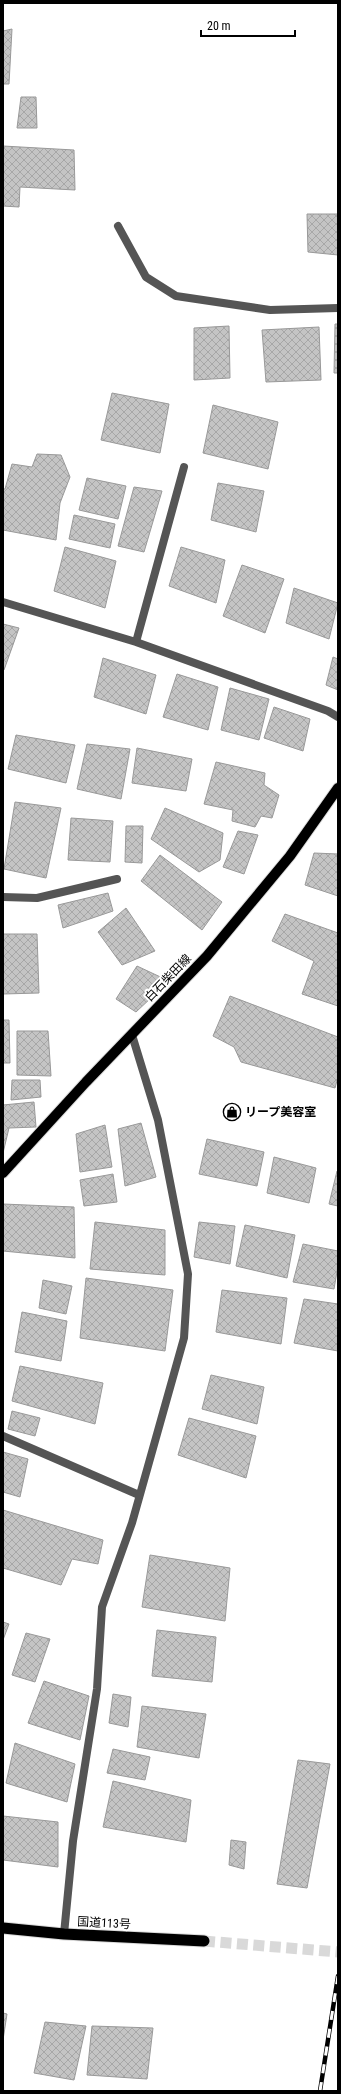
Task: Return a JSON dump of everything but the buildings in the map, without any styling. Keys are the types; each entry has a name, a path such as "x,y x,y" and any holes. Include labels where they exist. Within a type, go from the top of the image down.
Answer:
{"highway":[{"name":"国道113号","path":"3,1928 64,1934 204,1941"}],"main road":[{"name":"白石柴田線","path":"3,1173 207,956 290,856 338,788"}],"lane":[{"path":"118,226 146,277 176,296 270,310 338,308"},
{"path":"136,642 184,467"},
{"path":"3,602 136,642 328,711 338,717"},
{"path":"3,897 37,898 117,879"},
{"path":"64,1934 73,1841 97,1689 102,1607 132,1524 184,1338 188,1274 158,1120 132,1035"},
{"path":"3,1436 139,1495"}],"tunnel":[{"path":"204,1941 338,1952"}],"railway":[{"path":"320,2091 338,1976"}],"place":[{"name":"リープ美容室","path":"232,1112"}]}
